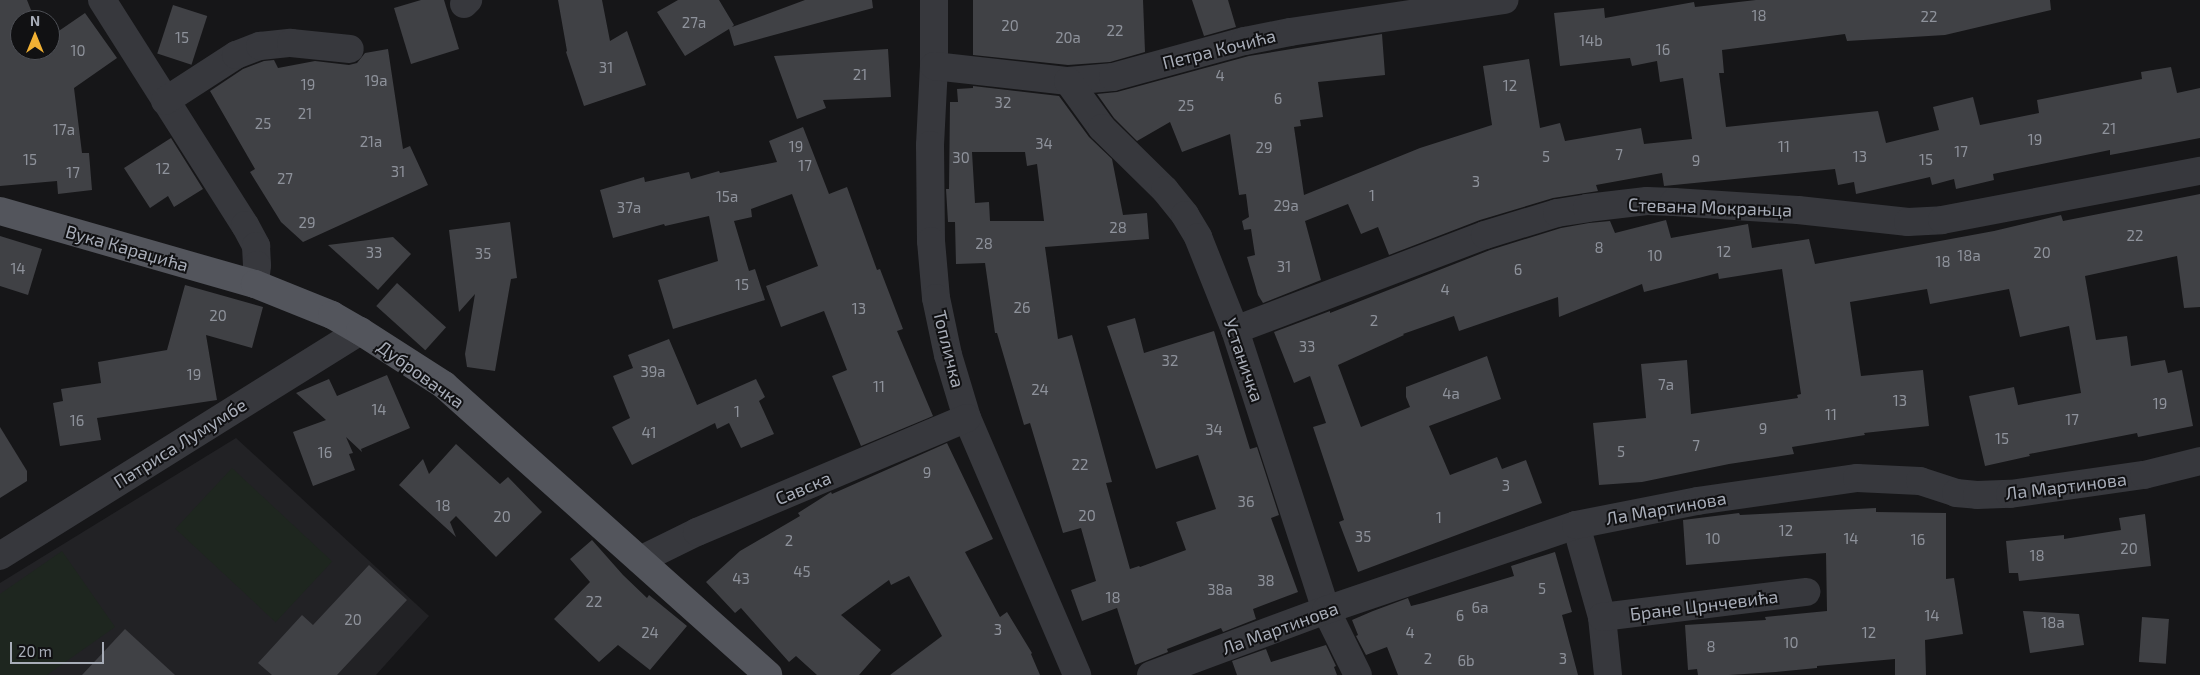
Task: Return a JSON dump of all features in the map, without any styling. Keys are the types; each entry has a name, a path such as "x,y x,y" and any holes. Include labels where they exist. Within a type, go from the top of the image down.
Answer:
{"main road":[{"name":"Вука Караџића","path":"0,211 254,284"},
{"name":"Дубровачка","path":"254,284 332,315 444,385 768,675"}],"street":[{"path":"102,0 245,225 256,246 257,265 254,284"},
{"name":"Топличка","path":"934,0 934,66 930,145 931,241 936,298 948,356 967,418 1077,675"},
{"name":"Петра Кочића","path":"934,66 1068,81 1113,77 1245,40 1505,0"},
{"path":"165,101 236,55 260,46 290,43 350,49"},
{"name":"Устаничка","path":"1068,81 1102,128 1164,190 1186,215 1198,237 1235,330 1326,610 1358,675"},
{"name":"Стевана Мокрањца","path":"1235,330 1485,235 1557,213 1587,208 1647,201 1798,210 1908,222 1942,220 2200,171"},
{"name":"Патриса Лумумбе","path":"0,556 360,331"},
{"name":"Савска","path":"640,560 696,532 967,418"},
{"name":"Ла Мартинова","path":"1151,675 1326,610 1576,525 1697,501 1857,478 1920,481 1956,493 1976,495 2002,494 2144,476 2200,461"},
{"path":"1576,525 1602,617 1608,675"},
{"name":"Бране Црнчевића","path":"1602,617 1806,592"}],"shaded area":[{"path":"236,438 429,616 376,675 0,675 0,583"},
{"path":"232,468 332,561 276,622 175,529"},
{"path":"62,551 115,627 47,675 0,675 0,594"}],"building":[{"path":"0,0 27,0 31,10 10,10 10,60 60,60 60,30 85,13 117,58 74,88 82,153 89,153 92,190 58,194 57,181 0,186"},
{"path":"421,0 444,0 459,49 411,64 394,8"},
{"path":"558,0 602,0 610,41 627,31 646,85 584,106 566,52"},
{"path":"678,0 719,0 734,25 732,27 805,0 872,0 873,8 734,46 729,29 685,56 657,12"},
{"path":"973,0 1143,0 1145,52 1110,62 1068,65 973,55"},
{"path":"1192,0 1228,0 1236,27 1204,36"},
{"path":"1756,0 2050,0 2051,10 1945,35 1847,41 1845,34 1722,50 1724,73 1719,73 1726,127 1878,111 1886,143 1939,130 1933,107 1973,97 1980,125 2039,113 2037,100 2142,79 2141,72 2171,67 2177,93 2200,88 2200,138 2110,155 2110,150 1993,174 1994,180 1956,189 1954,179 1932,185 1930,177 1856,194 1854,182 1838,185 1835,169 1664,186 1662,173 1596,185 1598,191 1553,198 1480,220 1389,255 1378,227 1361,234 1348,204 1305,221 1321,280 1263,303 1258,295 1247,257 1255,255 1251,229 1244,230 1242,221 1249,217 1246,194 1239,195 1230,134 1182,152 1170,122 1137,141 1114,118 1097,94 1117,92 1249,56 1382,34 1385,75 1318,82 1323,117 1300,120 1301,126 1294,127 1304,195 1420,148 1492,125 1483,66 1529,59 1540,128 1560,123 1565,141 1641,128 1644,144 1692,139 1683,78 1660,82 1657,61 1632,66 1630,58 1560,66 1554,13 1604,8 1605,18 1694,2 1695,7"},
{"path":"173,5 207,16 191,65 157,54"},
{"path":"388,49 403,149 410,146 428,185 303,242 281,222 250,172 255,169 210,91 243,69 264,61 274,60 278,68 315,61 349,65 357,63 365,53"},
{"path":"888,49 891,97 823,100 826,108 797,119 774,56"},
{"path":"973,86 1059,96 1089,137 1112,159 1123,215 1147,213 1149,239 1045,247 1058,339 1072,335 1112,482 1106,483 1130,569 1186,550 1176,522 1216,509 1198,455 1156,469 1107,326 1135,318 1144,353 1214,331 1250,449 1257,447 1279,515 1271,518 1298,592 1253,609 1256,619 1223,632 1221,628 1167,649 1168,652 1135,665 1117,608 1082,621 1071,590 1096,581 1081,528 1063,533 1030,423 1024,425 997,333 995,333 985,263 956,264 955,222 948,222 946,189 949,189 950,102 958,102 957,89 973,88","holes":["972,152 1025,152 1027,166 1037,164 1044,221 990,221 989,202 975,203"]},
{"path":"803,127 829,194 847,187 877,270 880,269 903,329 897,331 933,416 861,446 832,376 847,370 824,311 781,327 766,286 818,266 792,194 751,209 752,217 734,221 749,271 755,269 765,300 673,329 658,280 718,261 709,216 665,226 664,224 613,238 600,190 644,177 645,182 689,172 691,179 719,171 720,173 777,162 769,141"},
{"path":"171,138 203,189 174,207 168,196 150,208 124,168"},
{"path":"2200,194 2200,307 2184,308 2177,256 2085,276 2096,340 2127,336 2131,366 2165,360 2168,373 2182,370 2193,426 2138,437 2137,433 2029,454 2030,456 1985,466 1969,396 2014,387 2018,405 2081,393 2069,326 2020,337 2009,289 1930,304 1927,289 1850,302 1861,376 1923,370 1929,426 1864,433 1865,435 1792,447 1794,454 1729,464 1642,482 1599,485 1593,423 1646,418 1641,364 1687,360 1691,414 1798,398 1797,395 1801,394 1782,269 1719,279 1718,273 1644,292 1642,284 1559,317 1558,297 1459,331 1454,316 1403,334 1338,365 1361,427 1410,407 1406,397 1406,387 1487,356 1501,399 1429,426 1450,475 1497,457 1502,469 1526,460 1542,503 1358,572 1339,522 1344,520 1313,427 1326,423 1310,376 1294,383 1274,332 1330,311 1330,313 1490,250 1561,228 1589,223 1610,221 1615,233 1666,220 1671,238 1748,224 1752,248 1809,239 1815,264 1994,231 2061,215 2063,221"},
{"path":"510,222 517,278 511,279 495,371 467,367 465,354 475,294 459,312 449,230"},
{"path":"0,236 42,249 28,295 0,286"},
{"path":"393,237 411,254 378,290 328,245"},
{"path":"397,283 446,327 425,350 376,306"},
{"path":"185,285 263,307 252,348 206,335 217,400 97,418 101,440 60,446 53,403 63,401 61,389 101,383 98,362 167,350"},
{"path":"669,339 697,405 756,379 765,397 759,401 774,434 741,448 729,423 717,429 715,423 632,465 612,427 630,418 613,376 633,368 628,355"},
{"path":"387,375 410,428 361,449 362,452 346,437 353,453 349,454 355,470 313,486 293,432 326,420 296,393 329,379 337,396"},
{"path":"0,427 27,471 27,481 0,498"},
{"path":"947,443 993,539 965,552 1000,617 1007,612 1032,653 1040,675 890,675 942,636 909,576 891,585 889,580 841,615 881,650 859,675 817,675 796,656 789,662 741,608 735,613 706,582 740,551 800,516 798,513 831,492 832,494"},
{"path":"456,444 500,484 508,477 542,512 496,557 456,516 450,522 456,537 399,485 423,459 429,474"},
{"path":"1876,508 1876,512 1946,513 1946,579 1954,578 1963,634 1925,640 1926,675 1895,675 1895,659 1817,666 1817,668 1776,672 1729,675 1698,675 1697,669 1688,670 1685,625 1766,620 1765,617 1827,611 1826,553 1686,565 1683,520 1739,513 1740,515"},
{"path":"2145,514 2151,566 2019,581 2018,573 2009,573 2006,541 2064,535 2064,539 2121,530 2119,518"},
{"path":"592,540 623,575 647,598 649,595 687,626 650,670 618,645 599,662 554,619 590,582 570,559"},
{"path":"1555,552 1572,612 1562,615 1578,675 1398,675 1387,647 1366,655 1356,636 1358,635 1352,620 1373,611 1408,598 1411,606 1514,576 1511,566"},
{"path":"369,565 407,600 337,675 272,675 258,663 302,615 313,625"},
{"path":"2023,611 2079,614 2084,645 2030,653"},
{"path":"2142,617 2169,619 2166,664 2139,662"},
{"path":"125,629 175,675 82,675"},
{"path":"1326,645 1336,666 1334,667 1337,675 1237,675 1232,661 1266,649 1271,662"}]}
